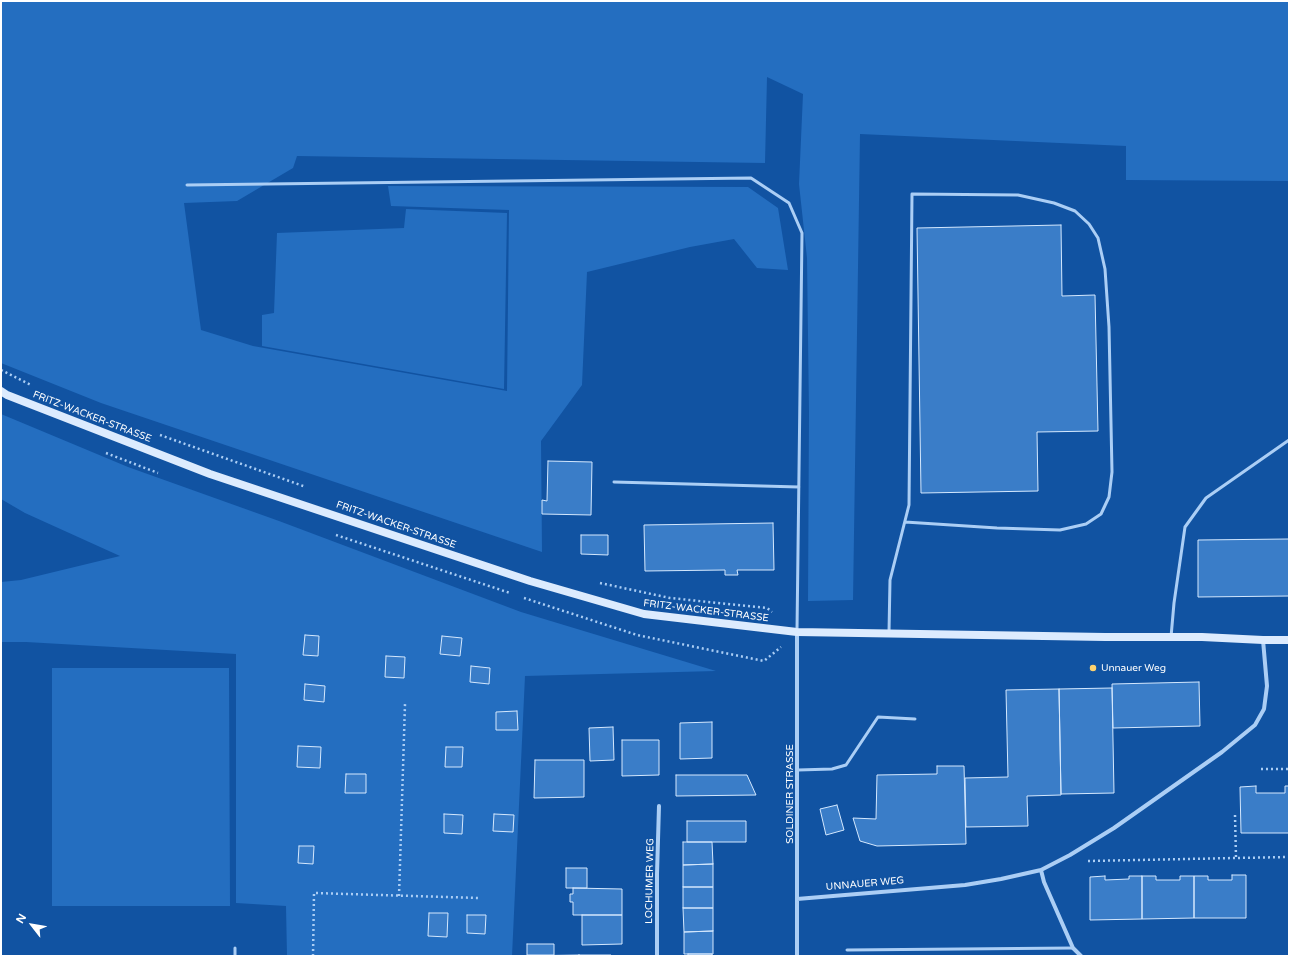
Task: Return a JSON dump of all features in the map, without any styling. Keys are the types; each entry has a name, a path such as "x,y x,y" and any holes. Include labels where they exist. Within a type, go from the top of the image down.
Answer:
{"street":[{"name":"FRITZ-WACKER-STRASSE","path":"1,391 7,395 210,474 530,581 644,614 798,632"},
{"path":"798,632 1172,637 1202,636 1262,640 1289,640"},
{"name":"SOLDINER STRASSE","path":"797,956 798,632"},
{"name":"UNNAUER WEG","path":"798,899 965,886 1041,870 1070,855 1114,828 1222,752 1255,725 1264,709 1268,686 1262,640"},
{"name":"LOCHUMER WEG","path":"657,956 659,806"},
{"path":"1041,870 1044,882 1073,948 1081,956"}],"lane":[{"path":"187,185 751,178 789,203 802,233 798,632"},
{"path":"889,634 890,580 909,505 912,194 1018,195 1054,203 1075,211 1089,224 1098,238 1105,268 1109,327 1112,472 1109,498 1101,514 1086,524 1060,530 905,522"},
{"path":"1172,637 1174,603 1185,527 1206,498 1289,440"},
{"path":"614,482 799,487"},
{"path":"798,770 832,769 846,765 878,717 915,720"},
{"path":"235,948 235,956"},
{"path":"847,950 1073,948"}],"path":[{"path":"1,370 32,386"},
{"path":"160,435 307,488"},
{"path":"593,581 670,598 767,608 773,613"},
{"path":"399,896 405,704"},
{"path":"1261,769 1289,769"},
{"path":"1235,815 1236,858"},
{"path":"1087,861 1289,857"},
{"path":"313,956 314,893 479,898"}],"shaded area":[{"path":"1,1 1289,1 1289,181 1126,180 1126,146 860,134 853,600 808,601 809,413 807,258 799,184 803,94 767,77 765,163 297,156 293,168 237,201 184,203 201,330 253,346 507,391 509,210 391,206 388,186 748,187 778,208 788,270 757,268 734,239 690,247 587,272 582,385 541,441 542,552 101,403 1,363"},
{"path":"406,209 507,213 504,389 262,346 262,315 274,313 277,233 404,228"},
{"path":"1,414 128,467 279,521 521,612 716,671 525,676 512,956 287,956 286,906 236,903 236,654 26,642 1,642 1,582 21,580 120,556 25,513 1,499"},
{"path":"52,668 229,668 230,906 52,906"}],"building":[{"path":"1061,225 1062,296 1095,295 1098,431 1037,432 1038,491 921,493 917,228"},
{"path":"548,461 592,462 591,515 542,514 542,500 547,501"},
{"path":"773,523 774,570 737,570 738,575 725,575 725,570 645,571 644,525"},
{"path":"581,535 608,535 608,555 581,554"},
{"path":"1289,539 1289,596 1198,597 1198,540"},
{"path":"305,635 319,636 318,656 303,655"},
{"path":"442,636 462,638 460,656 440,654"},
{"path":"386,656 405,657 404,678 385,677"},
{"path":"471,666 490,668 489,684 470,682"},
{"path":"1199,682 1200,726 1113,728 1112,684"},
{"path":"305,684 325,686 324,702 304,700"},
{"path":"1112,688 1114,793 1061,794 1059,689"},
{"path":"1059,689 1061,795 1027,796 1028,826 966,827 965,778 1008,777 1006,690"},
{"path":"517,711 518,730 496,730 496,712"},
{"path":"712,722 712,758 680,759 680,723"},
{"path":"613,727 614,760 590,761 589,728"},
{"path":"622,740 659,740 659,775 622,776"},
{"path":"298,746 321,747 320,768 297,767"},
{"path":"446,747 463,747 462,767 445,767"},
{"path":"535,760 584,760 584,797 534,798"},
{"path":"937,766 964,766 966,844 877,846 860,841 853,818 876,819 877,775 937,774"},
{"path":"346,774 366,774 366,793 345,793"},
{"path":"676,775 747,775 756,795 676,796"},
{"path":"1256,786 1256,793 1285,793 1285,786 1289,786 1289,833 1241,833 1240,787"},
{"path":"837,805 844,830 826,835 820,809"},
{"path":"444,814 463,815 462,834 444,833"},
{"path":"494,814 514,815 513,832 493,831"},
{"path":"687,821 746,821 746,842 687,842"},
{"path":"683,842 712,842 713,864 683,865"},
{"path":"299,846 314,846 313,864 298,863"},
{"path":"713,864 713,887 683,887 683,865"},
{"path":"566,868 587,868 587,888 566,888"},
{"path":"1232,875 1246,875 1246,918 1194,918 1194,876 1208,876 1208,880 1232,880"},
{"path":"1105,876 1105,880 1129,879 1129,876 1142,876 1142,919 1090,920 1090,877"},
{"path":"1142,876 1156,876 1156,880 1180,880 1180,876 1194,876 1194,918 1142,919"},
{"path":"683,887 713,887 713,908 683,908"},
{"path":"573,888 622,889 622,915 573,915 573,902 570,902 570,894 573,894"},
{"path":"683,908 713,908 713,931 684,932"},
{"path":"429,913 448,913 447,937 428,936"},
{"path":"467,915 486,915 485,934 467,933"},
{"path":"582,915 622,915 622,944 582,945"},
{"path":"713,931 713,954 684,954 684,932"},
{"path":"527,944 554,944 554,955 527,955"},
{"path":"688,954 712,954 712,956 688,956"},
{"path":"579,955 579,956 517,956"},
{"path":"611,955 611,956 579,956"}],"place":[{"name":"Unnauer Weg","path":"1093,668"}]}
